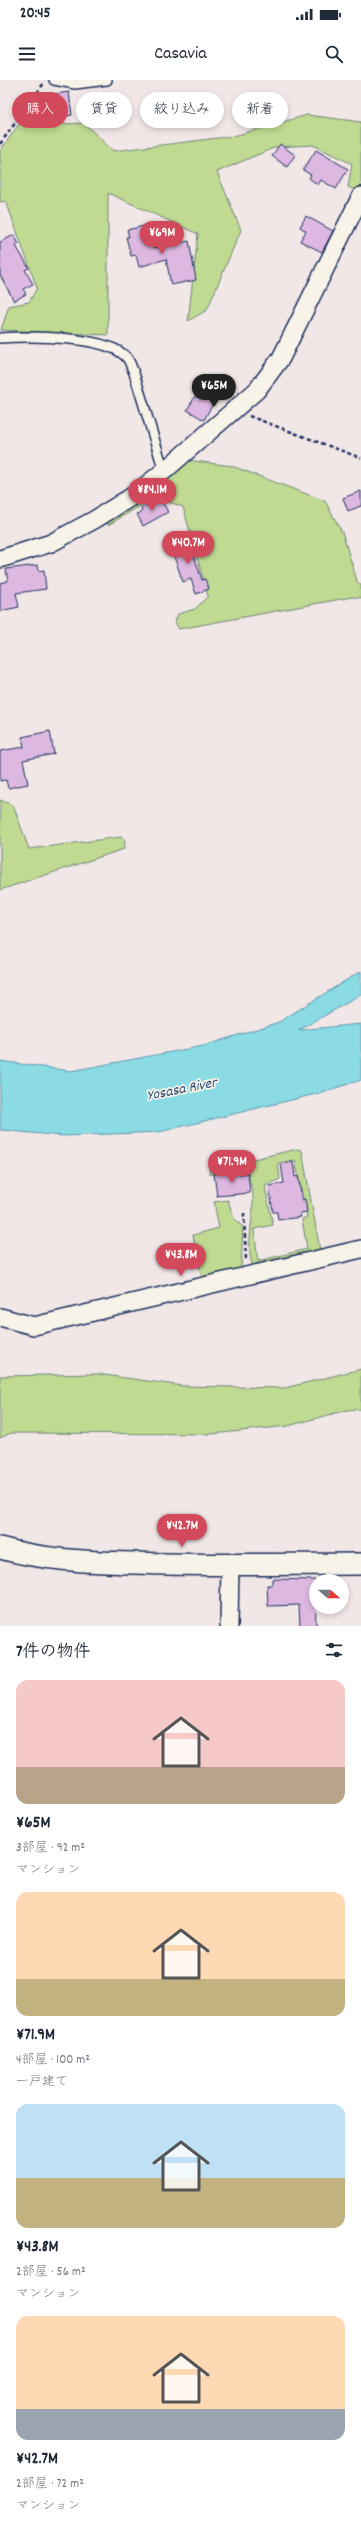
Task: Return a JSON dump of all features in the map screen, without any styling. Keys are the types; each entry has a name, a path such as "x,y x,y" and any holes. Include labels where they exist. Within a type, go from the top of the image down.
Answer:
{"street":[{"path":"0,559 51,543 94,520 130,497 164,471 268,378 281,358 361,196"},
{"path":"0,1317 34,1326 361,1249"},
{"path":"0,1548 20,1554 84,1562 361,1564"},
{"path":"229,1626 230,1564"}],"lane":[{"path":"54,80 75,84 107,80"},
{"path":"0,338 34,335 68,337 115,350 127,358 134,373 164,471"}],"path":[{"path":"0,144 47,80"},
{"path":"238,406 252,417 269,425 361,458"},
{"path":"244,1213 247,1275"}],"green space":[{"path":"307,115 361,122 361,186 359,191 348,187 352,164 313,145 276,147 217,172 241,230 207,310 188,321 198,234 108,193 108,335 1,330 9,306 29,302 37,288 6,201 0,202 0,151 16,128 68,128 68,124 76,123 76,128 89,128 113,151 234,136 262,128 288,128 288,120"},
{"path":"187,460 232,466 325,501 342,532 358,584 361,585 361,598 352,597 179,629 175,622 178,614 195,609 208,596 183,507 169,502 162,493 108,525 105,519"},
{"path":"0,800 13,805 29,849 121,837 125,840 124,849 0,890"},
{"path":"298,1149 302,1151 320,1250 253,1267 250,1250 250,1233 253,1195 247,1170 210,1174 209,1169","holes":["295,1160 307,1217 302,1219 307,1249 258,1261 254,1229 273,1225 265,1186 280,1179 278,1163"]},
{"path":"228,1200 234,1219 243,1227 241,1269 202,1279 193,1235 219,1228 214,1202"},
{"path":"361,1369 361,1409 347,1410 288,1426 212,1434 11,1433 0,1438 0,1376 97,1374 183,1386 285,1388"}],"water":[{"name":"Yosasa River","path":"361,971 361,995 299,1030 361,1024 361,1080 320,1093 159,1132 63,1136 0,1130 0,1061 71,1071 203,1046 279,1022"}],"building":[{"path":"68,92 72,115 68,116"},
{"path":"280,144 295,155 287,167 272,156"},
{"path":"316,150 348,169 336,189 321,180 318,185 309,178 311,175 303,170"},
{"path":"306,216 333,231 322,252 300,241 306,231 300,227"},
{"path":"148,225 154,248 189,241 196,280 171,285 166,259 139,267 136,255 131,256 126,237 129,237 127,230"},
{"path":"14,235 19,244 16,246 29,268 25,270 33,284 23,289 26,294 14,301 0,275 0,242"},
{"path":"200,388 216,398 204,420 187,410"},
{"path":"361,491 361,506 348,511 343,498"},
{"path":"160,498 168,512 143,526 137,514 142,512 141,508"},
{"path":"188,538 202,580 205,579 209,589 196,594 191,579 183,582 171,548 174,547 173,543"},
{"path":"38,565 39,571 44,570 46,589 16,593 19,607 0,611 0,583 8,581 6,569"},
{"path":"50,731 54,754 23,760 28,784 8,788 6,780 0,781 0,751 24,747 22,737"},
{"path":"293,1162 295,1177 298,1176 302,1200 305,1199 307,1212 300,1213 301,1217 278,1220 277,1212 273,1212 269,1186 284,1183 281,1164"},
{"path":"231,1172 231,1175 248,1173 250,1193 217,1196 214,1174"},
{"path":"272,1579 309,1580 309,1614 316,1614 316,1626 300,1626 299,1605 268,1606 267,1585 272,1585"}]}
